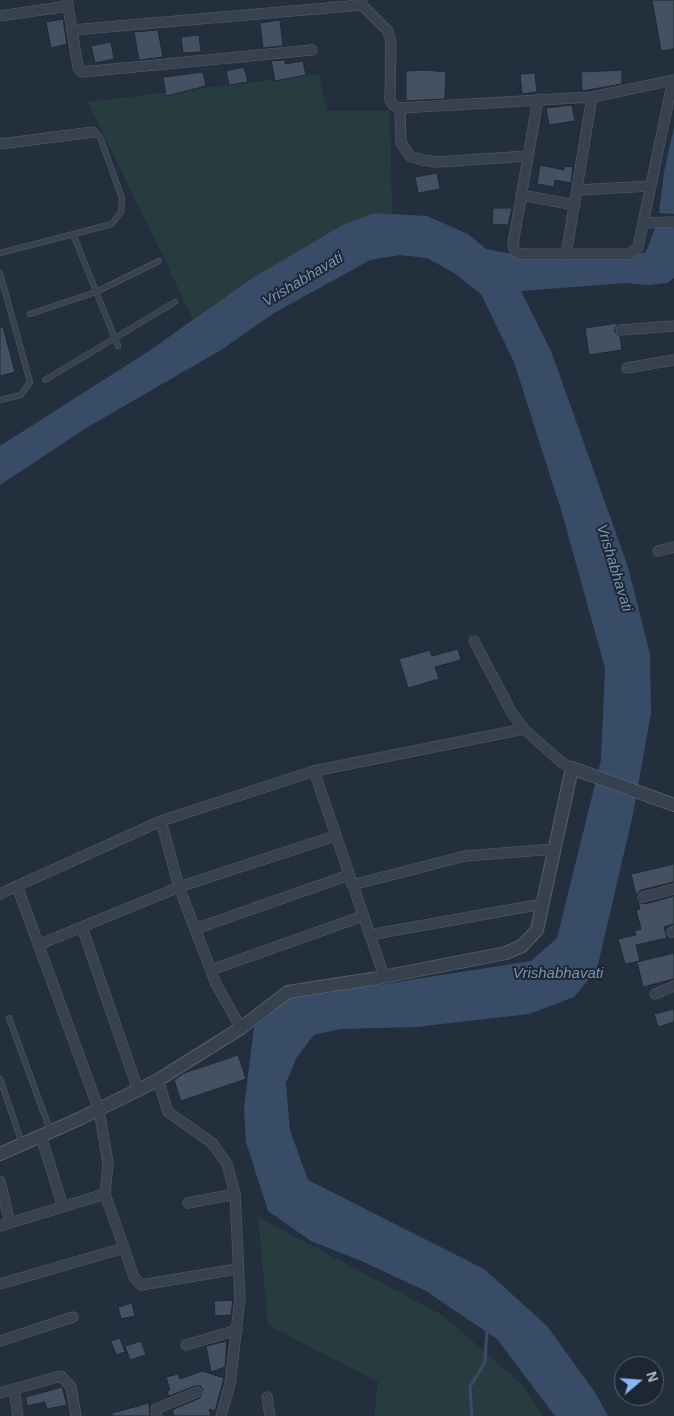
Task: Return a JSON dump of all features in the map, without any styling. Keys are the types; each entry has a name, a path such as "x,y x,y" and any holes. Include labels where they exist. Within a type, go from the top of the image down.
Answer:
{"street":[{"path":"0,16 68,3 78,66 82,72 312,50"},
{"path":"72,30 362,3 388,32 391,43 390,100 393,105 400,108 592,96 674,80 638,247 630,254 520,254 515,251 513,244 538,100"},
{"path":"566,254 592,96"},
{"path":"400,108 401,144 410,156 437,162 528,156"},
{"path":"0,144 93,132"},
{"path":"578,190 651,186"},
{"path":"521,195 575,206"},
{"path":"643,222 672,222"},
{"path":"621,330 674,326"},
{"path":"627,368 674,360"},
{"path":"658,550 674,547"},
{"path":"474,641 512,713 524,729 561,762 575,769 674,805"},
{"path":"0,894 161,821 314,771 524,729"},
{"path":"0,1154 98,1110 158,1080 241,1028 288,992 506,953 522,946 536,930 554,849 575,769"},
{"path":"314,771 384,976"},
{"path":"161,821 179,887 195,929 211,970 241,1028"},
{"path":"38,945 179,887 335,836"},
{"path":"195,929 350,880 465,856 554,849"},
{"path":"17,886 98,1110 108,1163 105,1194 134,1277 141,1285 231,1270"},
{"path":"643,897 674,889"},
{"path":"369,935 542,904"},
{"path":"211,970 363,916"},
{"path":"82,927 138,1090"},
{"path":"655,994 674,986"},
{"path":"158,1080 168,1112 212,1144 227,1164 235,1194 240,1298 230,1384 221,1416"},
{"path":"46,1134 63,1207"},
{"path":"0,1181 10,1223"},
{"path":"0,1226 105,1194"},
{"path":"188,1203 235,1194"},
{"path":"0,1284 124,1248"},
{"path":"0,1341 74,1317"},
{"path":"186,1345 237,1330"},
{"path":"0,1393 61,1376 71,1387 76,1416"},
{"path":"14,1389 18,1416"},
{"path":"157,1416 156,1409 197,1392"},
{"path":"267,1397 270,1416"}],"lane":[{"path":"0,252 112,224 121,212 122,198 100,137 93,132"},
{"path":"73,234 118,346"},
{"path":"30,314 96,292 159,261"},
{"path":"0,273 30,382 21,395 0,400"},
{"path":"45,380 176,302"},
{"path":"9,1018 46,1134"},
{"path":"0,1080 22,1144"}],"green space":[{"path":"319,74 327,111 390,111 392,214 375,213 344,224 249,280 193,319 88,102"},
{"path":"258,1217 442,1315 524,1386 542,1416 374,1416 378,1382 268,1325"}],"water":[{"path":"674,127 674,214 659,213 664,172"},
{"name":"Vrishabhavati","path":"375,213 427,216 468,234 486,249 537,259 624,258 646,252 656,226 674,228 674,278 667,283 648,285 626,283 521,291 551,351 628,567 650,654 651,713 633,814 597,969 574,997 529,1014 416,1027 340,1029 314,1035 297,1057 286,1083 290,1130 308,1180 484,1269 547,1326 594,1391 608,1416 555,1416 497,1339 426,1291 359,1260 311,1241 268,1211 246,1142 244,1108 254,1027 289,999 531,961 557,938 601,760 605,668 562,513 514,362 481,294 454,273 427,258 400,255 370,260 274,313 221,350 86,428 0,485 0,446 149,351 249,280 344,224"}],"building":[{"path":"652,0 674,0 674,49 661,51"},
{"path":"63,19 67,44 51,48 46,22"},
{"path":"280,20 283,46 263,48 260,23"},
{"path":"158,30 163,57 139,60 134,32"},
{"path":"199,35 201,52 183,53 181,37"},
{"path":"111,42 114,59 95,63 91,46"},
{"path":"285,60 285,64 303,61 306,75 275,81 271,61"},
{"path":"244,67 248,82 229,85 226,71"},
{"path":"622,70 622,84 582,91 581,72"},
{"path":"406,71 446,72 445,99 406,101"},
{"path":"203,72 206,86 166,96 163,77"},
{"path":"535,73 537,92 522,94 520,74"},
{"path":"572,105 575,121 549,125 546,108"},
{"path":"540,165 564,170 564,166 573,167 571,183 555,180 554,187 537,184"},
{"path":"437,173 440,189 418,193 415,177"},
{"path":"493,208 512,208 508,225 492,224"},
{"path":"618,323 614,331 620,337 622,350 589,355 585,328"},
{"path":"0,327 3,327 15,372 0,376"},
{"path":"458,649 461,660 435,667 439,679 408,688 399,659 430,650 432,656"},
{"path":"674,864 674,882 641,890 636,895 631,874"},
{"path":"674,896 674,924 664,927 667,938 636,945 640,961 625,964 618,939 636,935 634,931 641,929 636,910 640,909 638,902 645,904"},
{"path":"674,953 674,979 643,987 637,962"},
{"path":"674,1009 674,1022 658,1027 654,1014"},
{"path":"238,1055 246,1079 181,1101 174,1080 184,1073"},
{"path":"233,1300 231,1315 215,1316 214,1301"},
{"path":"132,1303 135,1316 121,1319 118,1307"},
{"path":"120,1338 125,1352 116,1355 111,1341"},
{"path":"141,1341 146,1355 130,1360 125,1346"},
{"path":"227,1341 225,1367 211,1372 206,1346"},
{"path":"202,1371 224,1378 215,1411 209,1409 211,1416 174,1416 172,1410 200,1398 203,1390 201,1386 195,1386 169,1396 167,1391 170,1390 166,1377 178,1374 180,1379"},
{"path":"62,1387 67,1405 47,1409 45,1402 27,1406 26,1397"},
{"path":"149,1403 150,1416 112,1416 112,1413"}],"waterway":[{"path":"472,1416 470,1387 485,1362 487,1329"}]}
